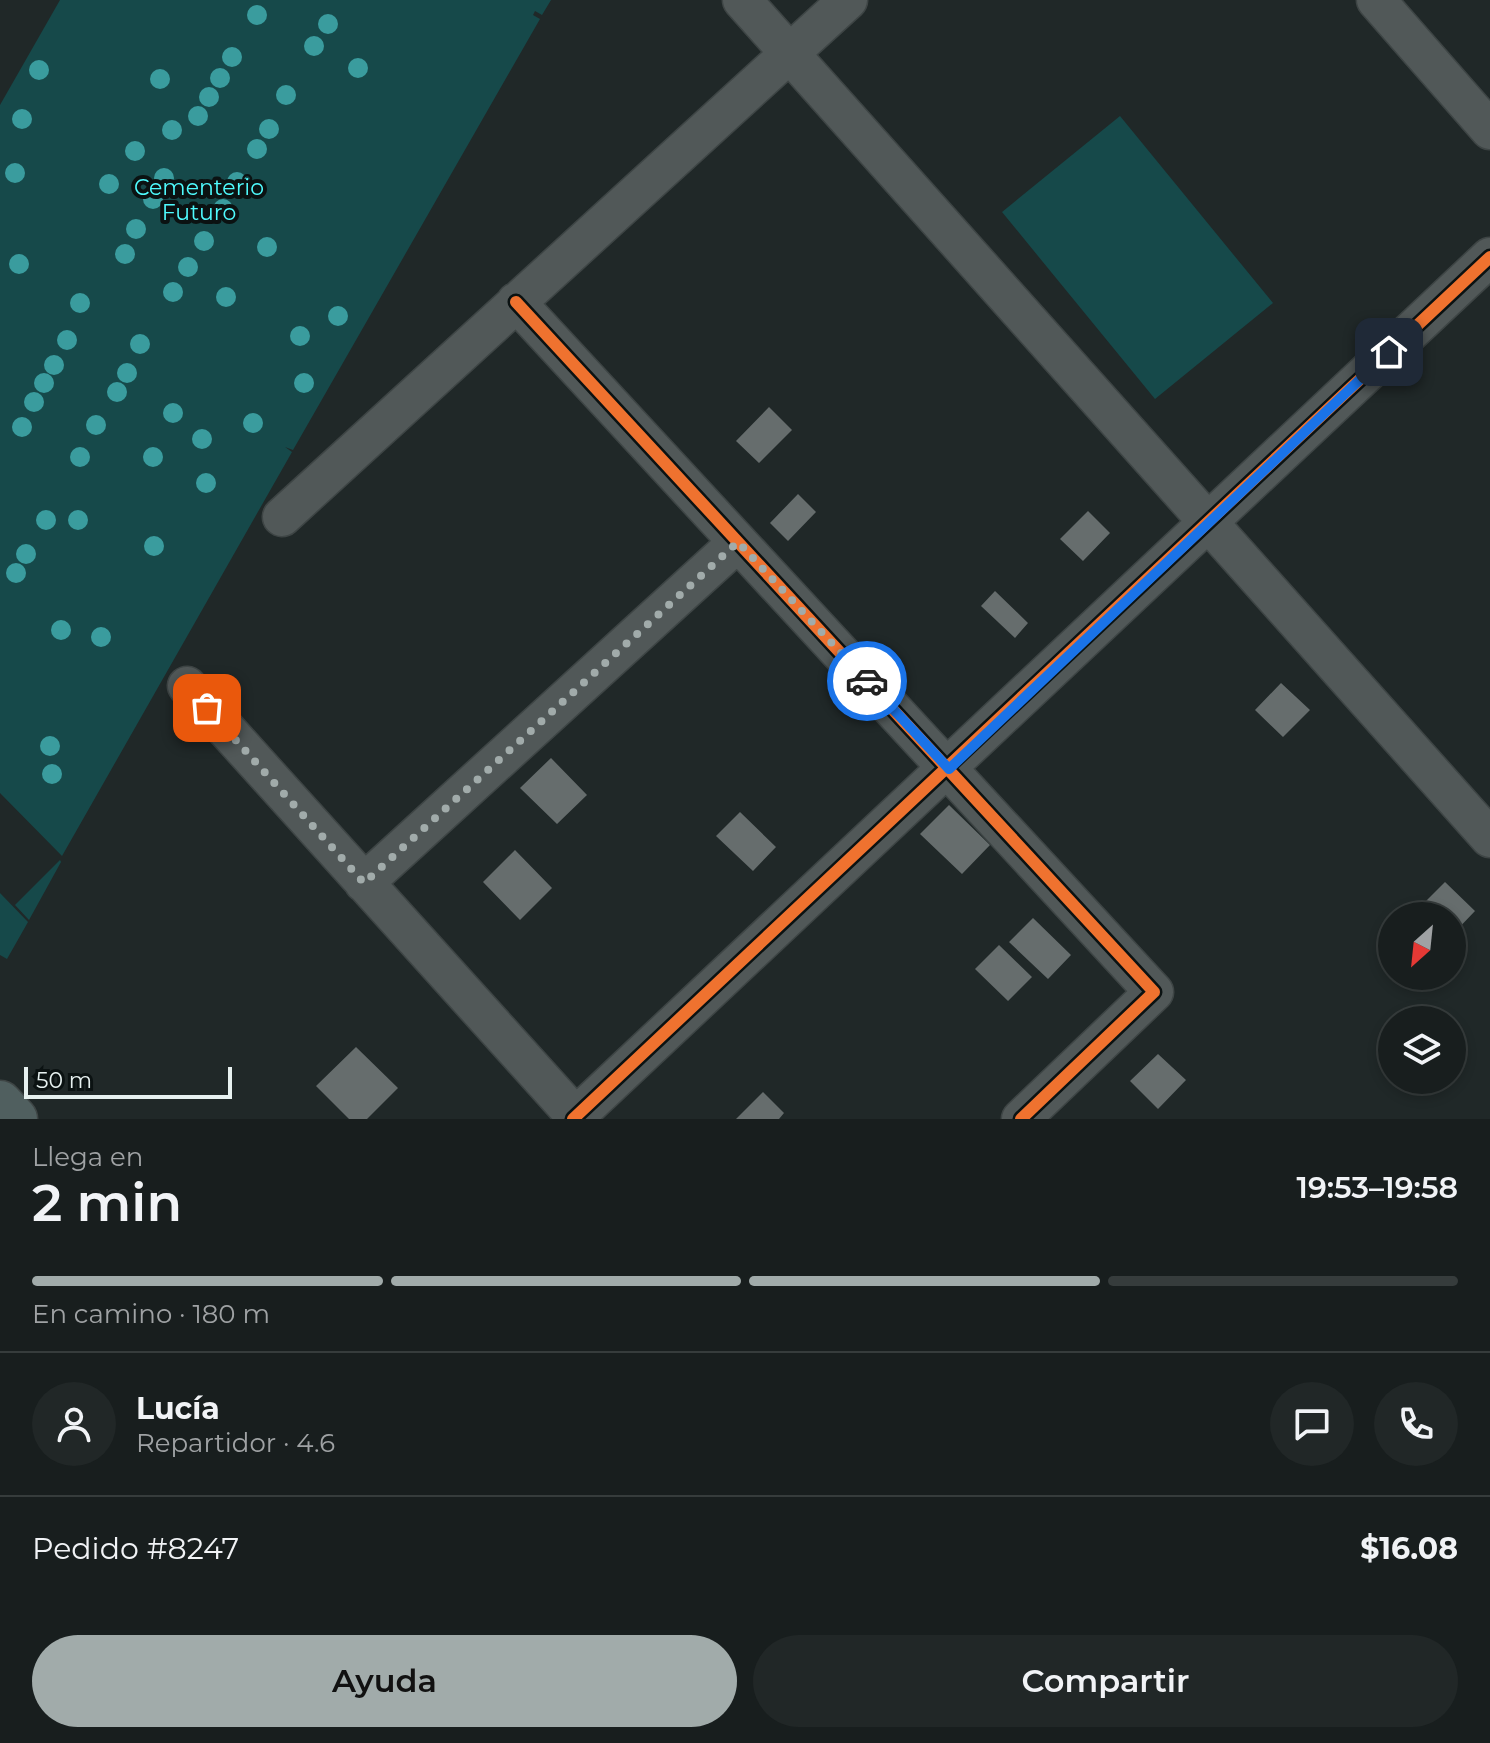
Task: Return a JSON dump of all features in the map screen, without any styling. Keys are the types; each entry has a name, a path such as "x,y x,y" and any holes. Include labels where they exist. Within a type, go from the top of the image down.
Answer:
{"main road":[{"path":"0,1103 15,1119"}],"street":[{"path":"742,0 1490,838"},
{"path":"282,517 848,0"},
{"path":"1376,0 1490,130"},
{"path":"187,686 575,1118 1490,257"},
{"path":"516,302 1154,992 1021,1119"},
{"path":"364,883 738,542"}],"green space":[{"name":"Cementerio Futuro","path":"60,0 551,0 542,15 535,11 533,15 540,19 293,450 285,447 292,452 62,856 0,793 0,105"},
{"path":"1120,116 1273,303 1155,399 1002,212"},
{"path":"61,862 29,920 15,905"},
{"path":"0,893 28,922 7,959 0,955"}],"building":[{"path":"769,407 792,430 759,463 736,441"},
{"path":"798,494 816,512 788,541 770,523"},
{"path":"1088,511 1110,533 1083,561 1060,539"},
{"path":"995,591 1028,623 1015,638 981,606"},
{"path":"1281,683 1310,710 1283,737 1255,710"},
{"path":"551,758 587,795 557,824 520,788"},
{"path":"949,805 990,845 962,874 920,834"},
{"path":"740,812 776,847 753,871 716,836"},
{"path":"515,850 552,888 520,920 483,882"},
{"path":"1445,882 1466,902 1425,902"},
{"path":"1466,902 1475,911 1466,920"},
{"path":"1033,918 1071,955 1048,979 1009,942"},
{"path":"999,945 1032,977 1008,1001 975,969"},
{"path":"356,1047 398,1088 367,1119 349,1119 316,1086"},
{"path":"1158,1054 1186,1080 1158,1109 1130,1081"},
{"path":"763,1092 784,1113 779,1119 736,1119"}],"cycle path":[{"path":"573,1119 1490,257"},
{"path":"516,302 1154,992 1021,1119"}],"way so far":[{"path":"207,708 364,883 738,542 867,681"}],"route":[{"path":"867,681 949,769 1389,352"}]}
